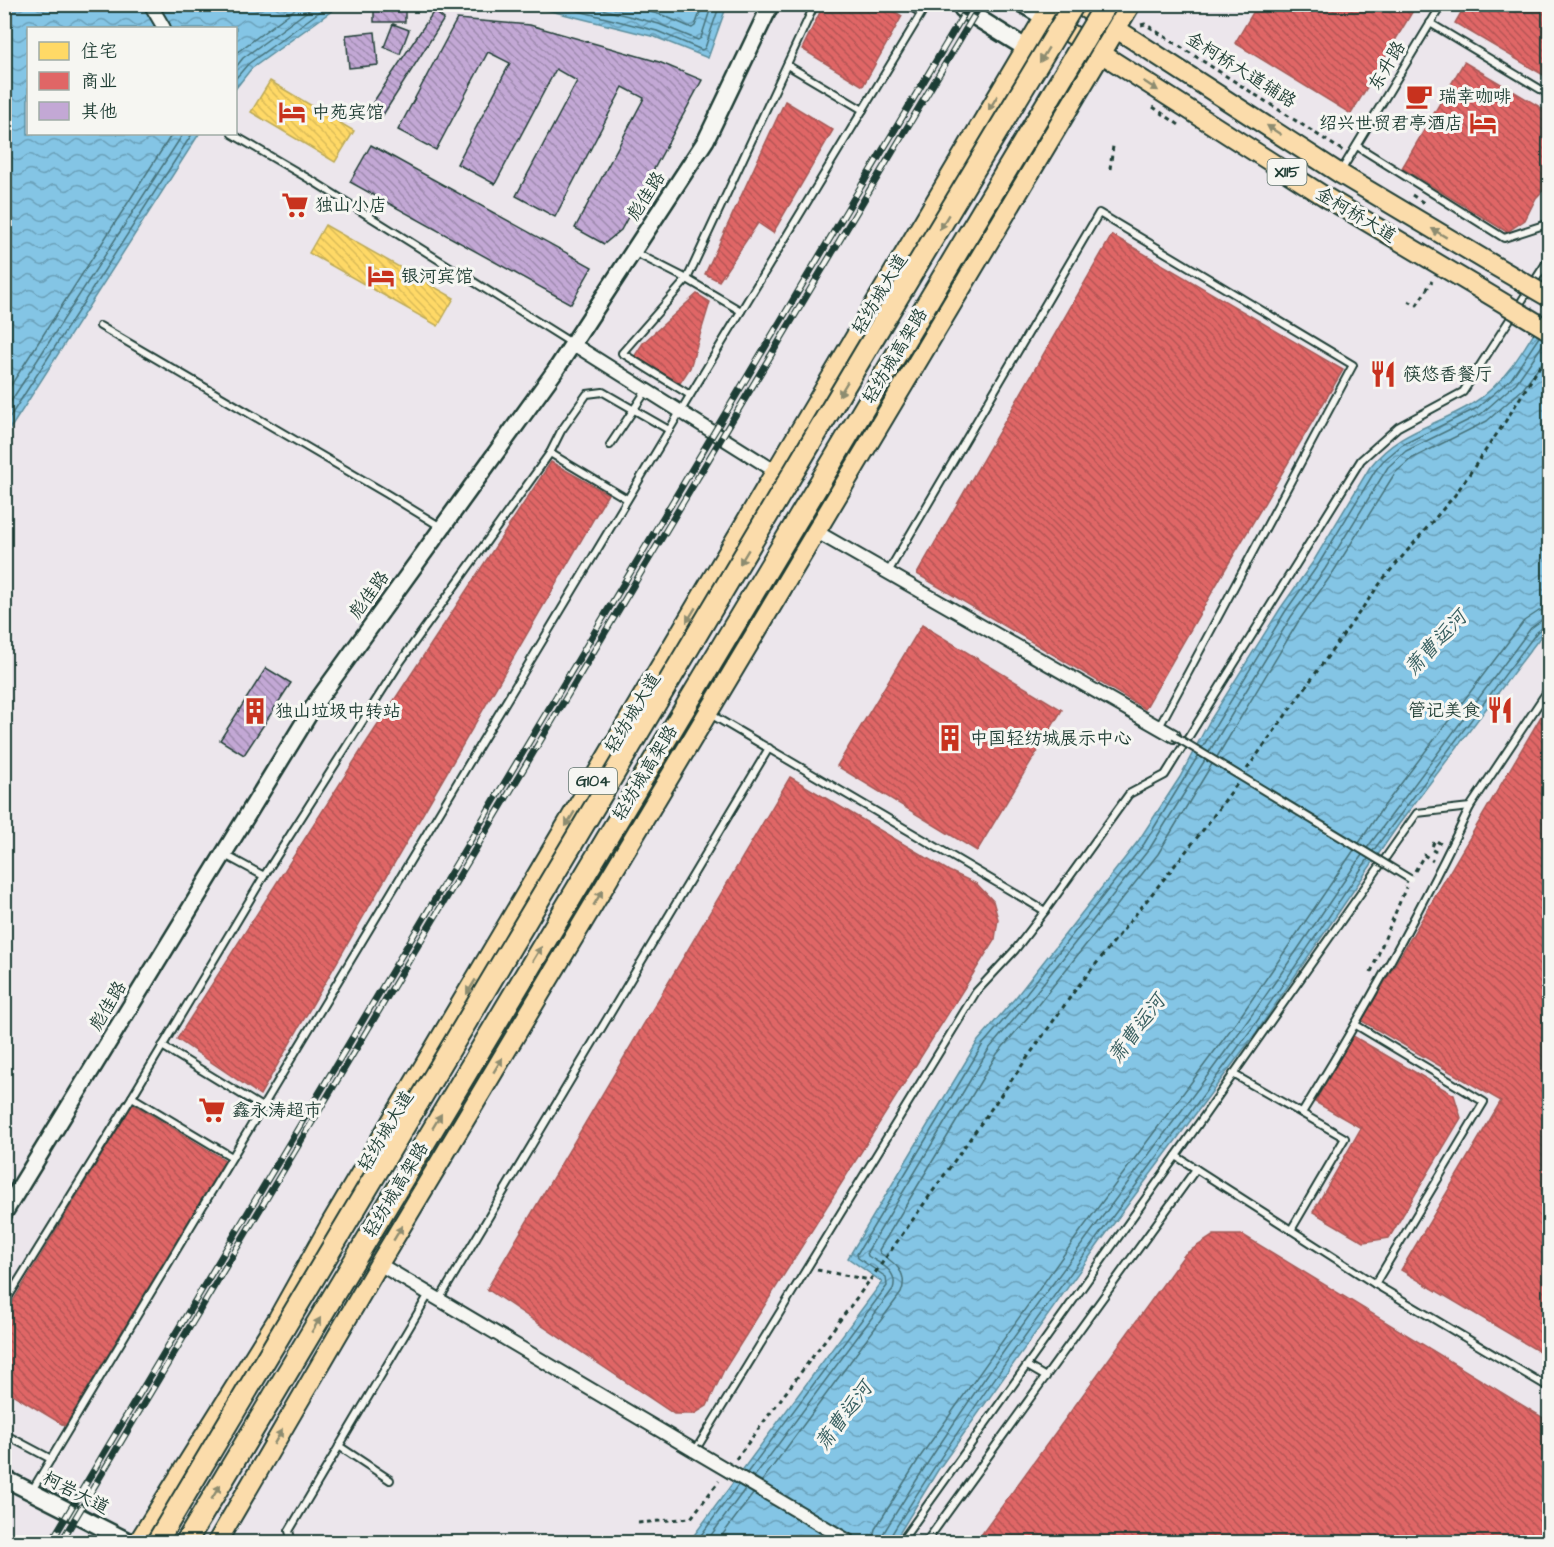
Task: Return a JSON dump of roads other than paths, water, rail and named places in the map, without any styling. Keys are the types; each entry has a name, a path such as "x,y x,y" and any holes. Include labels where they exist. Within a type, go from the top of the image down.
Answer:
{"highway":[{"name":"轻纺城高架路","path":"157,1542 859,362 1076,4"},
{"name":"轻纺城高架路","path":"186,1542 1106,4"}],"main road":[{"path":"963,4 963,9 1026,48"},
{"path":"1023,4 1048,11"},
{"name":"金柯桥大道","path":"1076,4 1117,28 1339,173 1550,298"},
{"path":"217,1542 379,1264 1131,4"},
{"name":"轻纺城大道","path":"138,1542 278,1318 338,1211 1048,11"},
{"name":"金柯桥大道","path":"1048,11 1101,54 1324,196 1550,331"}],"street":[{"path":"150,4 163,27"},
{"name":"彪佳路","path":"4,1213 316,701 549,381 706,140 771,4"},
{"path":"573,344 775,471"},
{"path":"817,532 1174,736"},
{"path":"379,1264 850,1542"},
{"name":"柯岩大道","path":"4,1478 130,1542"}],"lane":[{"path":"690,395 622,353 687,279 815,4"},
{"path":"906,4 921,13"},
{"path":"31,1492 927,4"},
{"name":"东升路","path":"1339,173 1442,4"},
{"path":"1430,23 1550,95"},
{"path":"787,65 863,110"},
{"path":"234,135 573,344"},
{"path":"1357,146 1504,238 1550,223"},
{"path":"888,572 1099,213 1353,365 1159,727"},
{"path":"633,251 741,311"},
{"path":"695,1451 976,992 1015,950 1129,794 1165,775 1361,460 1398,427 1463,392 1550,257"},
{"path":"100,326 442,528"},
{"path":"610,445 646,391"},
{"path":"4,1304 132,1097 264,876 401,662 550,453 561,431 587,394 603,392 669,430"},
{"path":"550,453 627,499"},
{"path":"1302,1113 1356,1025 1470,807 1550,687"},
{"path":"709,713 1045,911"},
{"path":"1174,736 1410,879"},
{"path":"292,1542 289,1531 339,1446 434,1297 769,748"},
{"path":"901,1542 1417,813 1470,807"},
{"path":"223,854 264,876"},
{"path":"1356,1025 1484,1102 1376,1284"},
{"path":"162,1046 262,1107"},
{"path":"1233,1074 1345,1138 1291,1230"},
{"path":"132,1097 232,1157"},
{"path":"1176,1156 1376,1284 1550,1388"},
{"path":"926,1542 1196,1169"},
{"path":"1027,1366 1046,1377"},
{"path":"4,1434 51,1459"},
{"path":"339,1446 390,1480"}],"water":[{"path":"5,5 340,5 251,69 237,87 237,27 27,27 27,135 198,135 5,437"},
{"path":"527,5 727,5 708,58 655,37"},
{"name":"萧曹运河","path":"1549,307 1549,631 1541,636 1399,824 1258,1030 1100,1242 938,1470 894,1542 689,1542 882,1282 848,1258 978,1041 1016,997 1139,840 1180,777 1209,722 1280,609 1313,562 1370,467 1381,455 1405,437 1458,412 1485,395 1516,360"}],"railway":[{"path":"51,1542 970,4"},
{"path":"61,1542 981,4"}],"place":[{"name":"瑞幸咖啡","path":"1419,96"},
{"name":"中苑宾馆","path":"292,112"},
{"name":"绍兴世贸君亭酒店","path":"1483,123"},
{"name":"独山小店","path":"295,205"},
{"name":"银河宾馆","path":"381,276"},
{"name":"筷悠香餐厅","path":"1383,374"},
{"name":"管记美食","path":"1500,710"},
{"name":"独山垃圾中转站","path":"255,711"},
{"name":"中国轻纺城展示中心","path":"950,738"},
{"name":"鑫永涛超市","path":"212,1110"}]}
